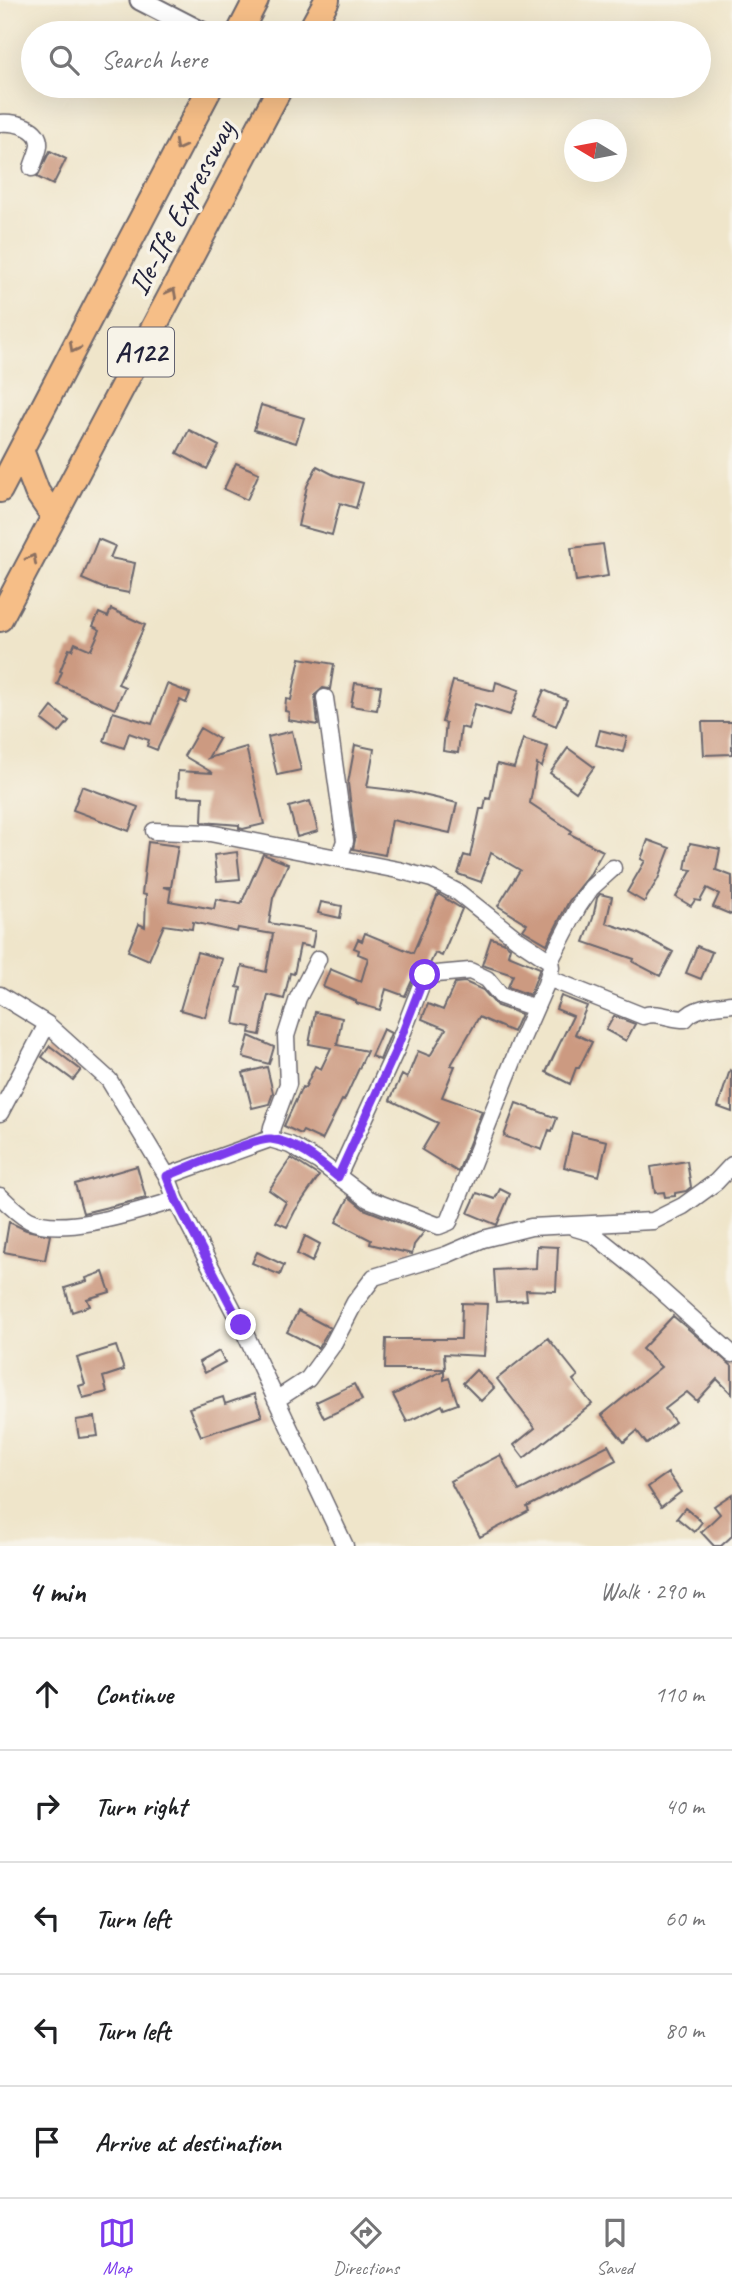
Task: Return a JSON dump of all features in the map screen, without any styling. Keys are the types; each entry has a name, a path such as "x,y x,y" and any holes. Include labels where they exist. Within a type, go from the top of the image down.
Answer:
{"highway":[{"path":"245,21 256,0"},
{"path":"316,21 327,0"},
{"name":"Ile-Ife Expressway","path":"0,490 205,98"},
{"name":"Ile-Ife Expressway","path":"0,619 275,98"},
{"path":"21,450 37,492 54,517"}],"street":[{"path":"140,0 181,21"},
{"path":"0,123 21,125 38,136 39,146 32,168"},
{"path":"325,698 345,841 339,858"},
{"path":"154,831 210,833 432,879 459,893 517,939 550,961"},
{"path":"167,1176 270,1139 290,1145 318,1161 368,1199 439,1226 449,1222 548,978 550,961 578,907 613,867"},
{"path":"270,1139 288,1084 286,1036 298,998 318,959"},
{"path":"338,1177 396,1050 425,975 470,971 487,979 501,996 535,1008"},
{"path":"548,978 643,1016 653,1012 674,1019 685,1018 698,1009 732,1004"},
{"path":"0,995 47,1024 109,1080 167,1176 176,1200 241,1325 345,1546"},
{"path":"0,1113 47,1024"},
{"path":"276,1400 308,1378 332,1346 355,1303 374,1277 446,1255 483,1238 531,1227 653,1221 683,1206 716,1182 732,1165"},
{"path":"0,1196 31,1221 53,1227 133,1213 176,1200"},
{"path":"566,1224 592,1233 637,1269 732,1354"}],"building":[{"path":"50,151 66,159 53,185 37,177"},
{"path":"261,405 304,418 296,443 254,430"},
{"path":"189,430 219,446 207,469 177,453"},
{"path":"236,463 259,473 247,500 224,489"},
{"path":"317,466 334,475 363,483 356,508 340,503 332,535 298,526 307,486"},
{"path":"98,539 115,546 110,558 135,563 129,593 103,588 82,579"},
{"path":"603,544 608,576 576,581 571,548"},
{"path":"111,609 145,625 118,684 125,687 115,709 57,684 69,649 72,650 75,643 91,650 100,630 93,626 99,613 108,617"},
{"path":"300,658 334,664 330,689 323,688 315,695 318,725 288,720 289,712 285,711 286,699 291,700"},
{"path":"453,681 494,691 496,682 519,690 510,715 475,704 468,729 461,727 458,753 443,751 446,723 442,722"},
{"path":"355,683 381,686 377,710 351,706"},
{"path":"167,684 190,693 186,703 180,700 157,750 147,746 149,740 129,733 124,748 104,741 113,712 152,724"},
{"path":"544,690 567,700 556,726 533,716"},
{"path":"52,707 69,721 59,733 42,720"},
{"path":"702,722 732,722 732,754 704,755"},
{"path":"200,728 219,739 208,758 246,747 264,824 243,829 239,828 239,825 202,822 203,797 177,796 178,771 213,773 184,756"},
{"path":"600,730 627,737 623,752 596,745"},
{"path":"292,731 301,770 277,775 268,737"},
{"path":"523,739 548,747 542,767 537,764 530,803 572,831 570,834 603,851 589,876 569,901 547,944 523,930 527,924 498,906 520,870 491,853 481,882 458,874 464,855 470,857 480,809 484,809 486,798 490,799 497,764 514,768"},
{"path":"355,745 374,749 367,787 410,792 457,803 450,833 392,820 385,855 353,849 355,840 348,783"},
{"path":"568,748 594,767 576,792 550,773"},
{"path":"82,786 138,807 129,831 73,810"},
{"path":"310,801 318,831 297,837 289,807"},
{"path":"648,840 670,848 658,879 644,902 627,892 645,861 641,859"},
{"path":"148,842 178,846 171,887 163,887 171,889 169,901 214,909 216,899 241,904 263,854 288,864 273,898 269,923 315,931 312,947 300,945 294,974 290,973 284,999 268,995 260,1035 250,1033 251,1027 234,1024 241,988 237,987 242,966 266,972 273,934 238,928 237,932 193,922 192,929 164,925 149,960 128,951 139,924 145,927 146,895 142,894"},
{"path":"690,843 720,849 716,870 732,876 732,915 713,907 719,894 707,888 700,901 695,900 691,906 676,897 692,870 685,869"},
{"path":"237,852 240,879 217,881 214,855"},
{"path":"438,894 462,909 442,956 435,953 430,964 418,967 405,996 386,989 380,1010 356,1003 323,987 330,969 361,982 368,958 358,954 359,950 354,948 358,939 362,941 365,933 413,953"},
{"path":"600,894 612,897 606,923 637,933 673,952 660,976 633,962 634,959 584,942"},
{"path":"321,902 342,906 340,918 318,913"},
{"path":"491,938 510,947 508,955 540,968 530,995 508,987 513,975 482,965"},
{"path":"697,946 712,952 701,979 686,973"},
{"path":"197,952 222,959 205,1017 180,1010"},
{"path":"465,982 483,990 497,1006 521,1014 513,1032 479,1017 451,1065 455,1066 442,1097 482,1111 458,1172 422,1150 438,1123 390,1100 402,1075 407,1078 418,1051 430,1056 446,1029 422,1019 428,1004 443,1010 455,983"},
{"path":"561,996 587,1006 575,1034 592,1042 579,1068 576,1068 570,1084 546,1072 573,1016 556,1009"},
{"path":"315,1012 342,1018 337,1045 367,1051 322,1140 284,1126 302,1087 305,1088 315,1066 321,1069 331,1048 309,1044"},
{"path":"614,1016 635,1024 626,1041 606,1030"},
{"path":"383,1029 391,1033 380,1060 371,1056"},
{"path":"249,1036 274,1047 269,1064 243,1057"},
{"path":"50,1046 81,1070 73,1080 42,1057"},
{"path":"267,1067 273,1093 269,1104 252,1108 243,1073"},
{"path":"730,1070 732,1071 732,1112 718,1107"},
{"path":"516,1103 557,1118 552,1131 549,1130 542,1150 504,1136"},
{"path":"572,1133 607,1141 599,1176 564,1167"},
{"path":"291,1158 319,1176 287,1227 276,1222 286,1202 269,1190"},
{"path":"687,1161 691,1187 675,1193 675,1196 665,1197 664,1192 655,1193 651,1167"},
{"path":"137,1166 146,1198 83,1213 75,1184"},
{"path":"500,1189 510,1194 497,1225 468,1213 477,1193 495,1199"},
{"path":"349,1197 364,1209 424,1232 414,1245 412,1254 370,1244 371,1240 336,1222"},
{"path":"9,1222 26,1230 50,1235 45,1260 4,1252"},
{"path":"305,1236 320,1244 312,1262 297,1254"},
{"path":"537,1246 558,1247 556,1291 526,1290 527,1300 496,1302 494,1270 536,1268"},
{"path":"257,1252 284,1265 280,1275 252,1263"},
{"path":"103,1272 110,1292 87,1299 90,1306 72,1312 65,1288"},
{"path":"462,1303 487,1304 484,1356 444,1354 445,1369 385,1369 386,1339 461,1339"},
{"path":"298,1311 330,1328 318,1348 287,1332"},
{"path":"673,1316 732,1366 732,1394 717,1379 697,1401 687,1392 665,1409 675,1422 647,1444 637,1431 624,1442 602,1415 661,1367 642,1349"},
{"path":"548,1338 578,1376 573,1380 592,1404 524,1458 514,1445 535,1428 497,1379"},
{"path":"116,1346 124,1370 103,1377 107,1392 83,1398 79,1386 85,1384 77,1358"},
{"path":"219,1351 225,1362 205,1373 199,1362"},
{"path":"444,1370 444,1380 449,1378 458,1404 444,1409 442,1405 407,1422 393,1395"},
{"path":"476,1370 494,1388 481,1401 463,1383"},
{"path":"354,1384 362,1400 324,1418 316,1402"},
{"path":"254,1394 262,1416 201,1436 189,1408 223,1397 225,1404"},
{"path":"95,1417 98,1436 79,1438 76,1420"},
{"path":"608,1445 616,1460 527,1507 529,1511 480,1537 450,1481 500,1455 519,1491"},
{"path":"668,1473 681,1492 661,1507 648,1487"},
{"path":"732,1494 732,1536 721,1546 714,1546 701,1532 720,1514 714,1506"},
{"path":"685,1508 702,1522 694,1532 677,1518"}],"route":[{"path":"241,1325 176,1200 167,1176 252,1143 270,1139 290,1145 318,1161 338,1177 396,1050 425,975"}]}
